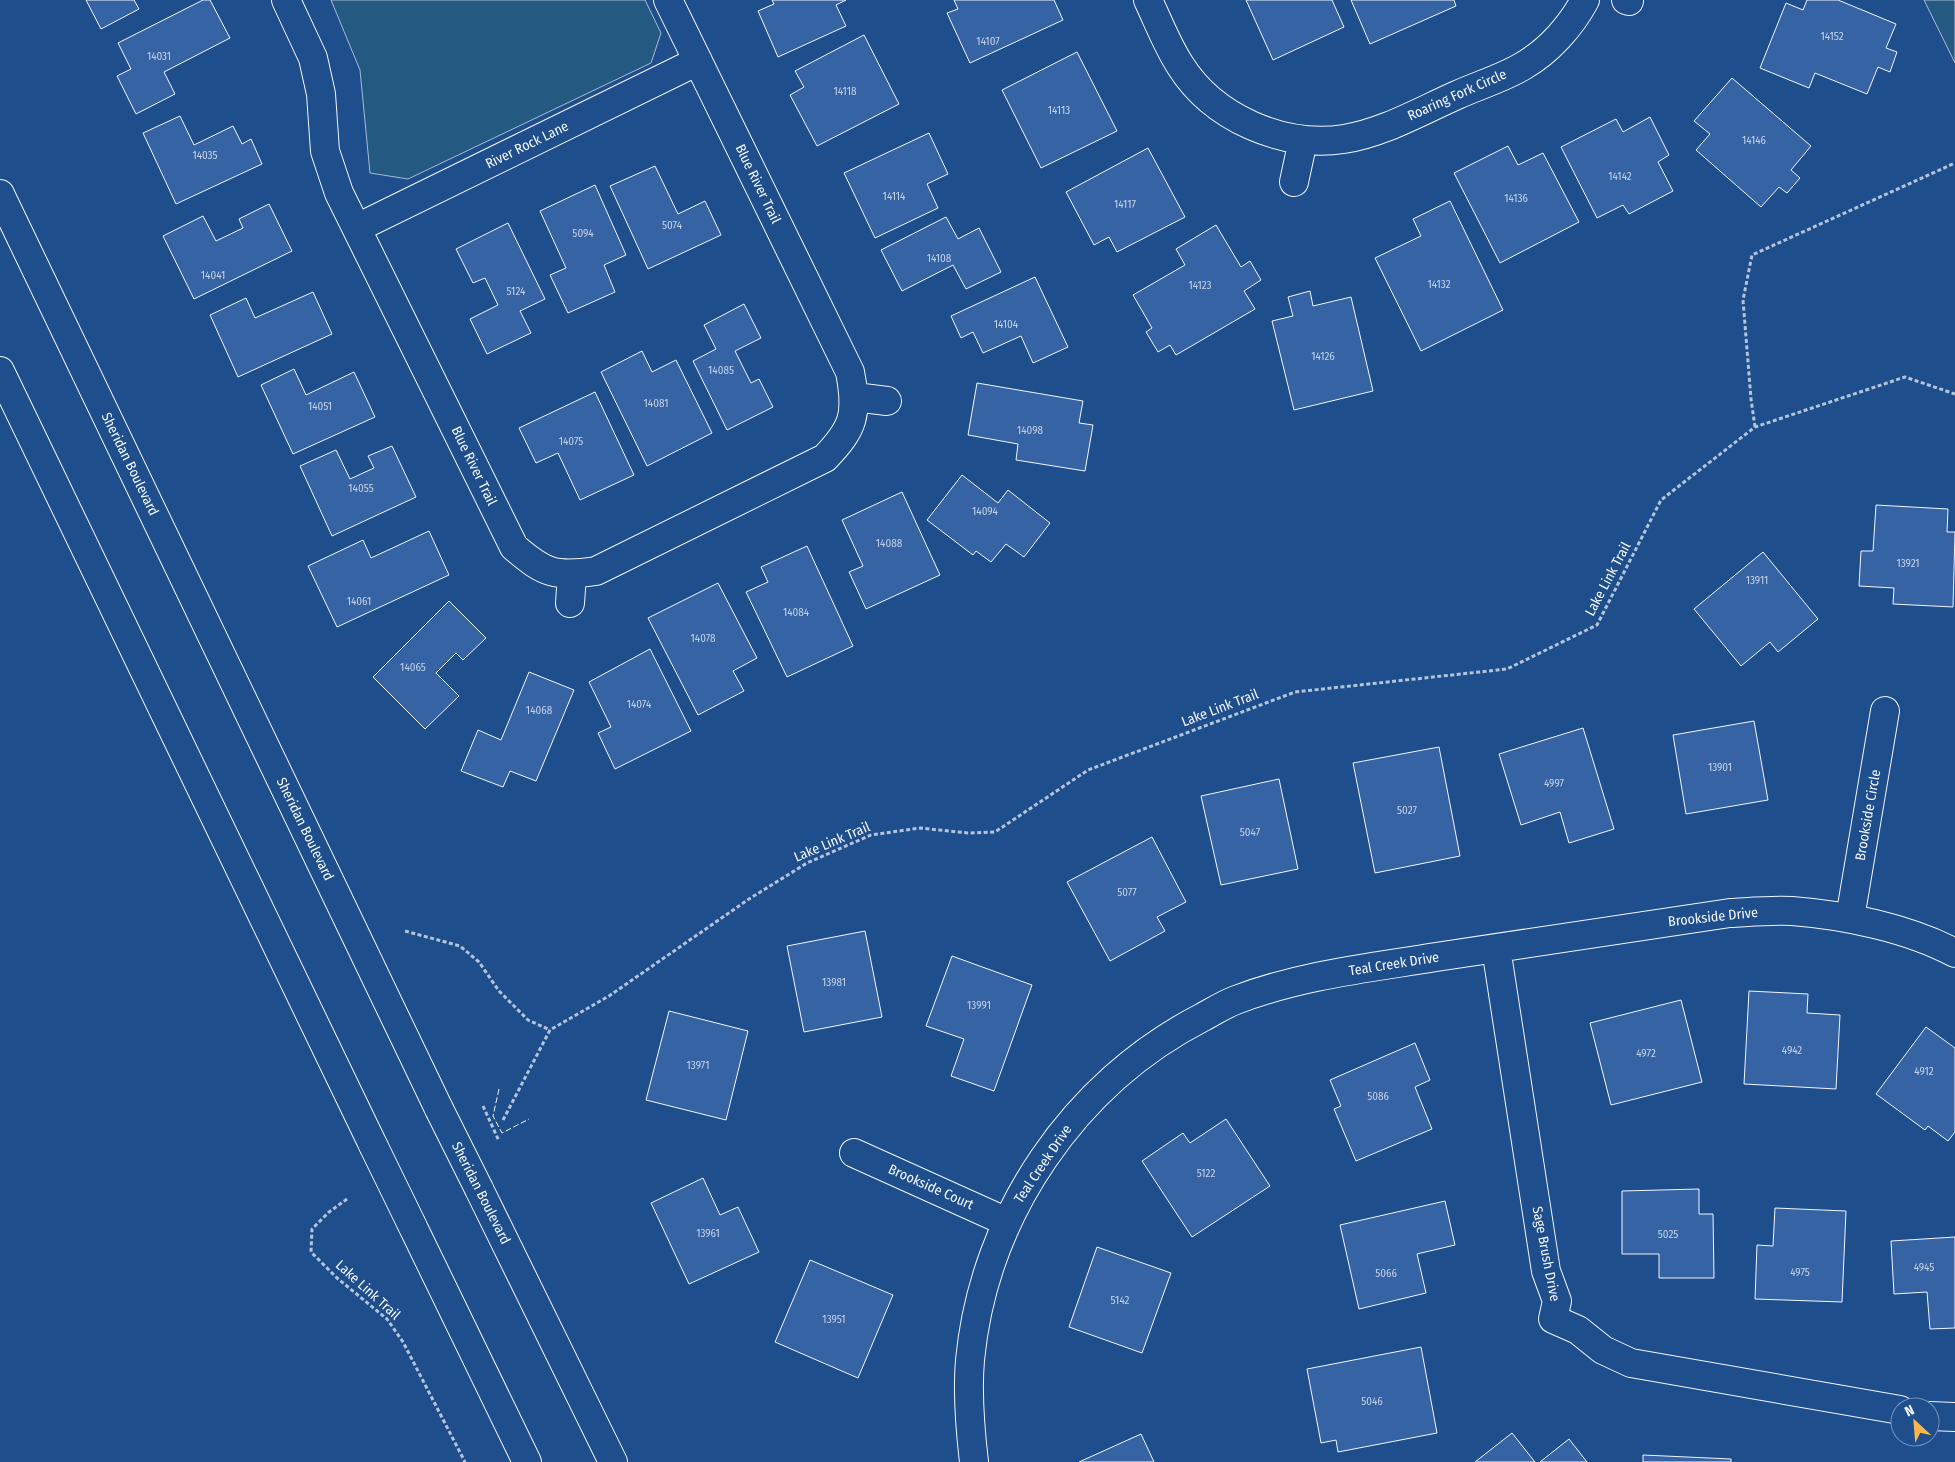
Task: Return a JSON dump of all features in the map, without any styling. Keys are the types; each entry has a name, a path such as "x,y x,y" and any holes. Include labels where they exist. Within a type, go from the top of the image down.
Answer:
{"street":[{"name":"Blue River Trail","path":"286,0 313,58 321,94 325,151 339,193 514,547 534,565 558,574 572,575 596,571 825,458 842,440 852,418 855,397 850,372 668,0"},
{"name":"Roaring Fork Circle","path":"1148,0 1180,65 1204,94 1237,119 1274,134 1303,140 1344,139 1380,129 1523,66 1551,45 1577,14 1584,0"},
{"name":"River Rock Lane","path":"357,228 698,61"},
{"path":"1294,182 1303,140"},
{"name":"Sheridan Boulevard","path":"0,194 439,1109 613,1462"},
{"path":"0,371 372,1145 527,1462"},
{"path":"855,397 887,401"},
{"path":"570,603 572,575"},
{"name":"Brookside Circle","path":"1850,918 1885,711"},
{"name":"Brookside Drive","path":"1496,948 1730,913 1790,911 1850,918 1880,925 1944,947 1955,953"},
{"name":"Teal Creek Drive","path":"974,1462 969,1420 970,1360 982,1293 1007,1222 1020,1195 1057,1138 1092,1098 1137,1058 1181,1028 1235,1000 1306,978 1496,948"},
{"name":"Sage Brush Drive","path":"1496,948 1546,1271 1558,1301 1553,1319 1578,1330 1603,1350 1631,1362 1890,1408"},
{"name":"Brookside Court","path":"854,1153 1007,1222"},
{"path":"1940,1416 1955,1417"}],"path":[{"path":"1756,427 1751,399 1743,300 1752,255 1955,163"},
{"name":"Lake Link Trail","path":"550,1030 610,996 749,899 807,863 871,835 920,828 968,833 995,832 1088,770 1295,692 1508,669 1597,625 1661,500 1756,427 1905,377 1955,394"},
{"path":"405,931 460,946 479,962 499,991 528,1020 550,1030 503,1120"},
{"path":"483,1106 499,1141"},
{"name":"Lake Link Trail","path":"347,1199 329,1212 312,1229 311,1252 336,1278 387,1319 403,1342 465,1462"}],"shaded area":[{"path":"331,0 645,0 661,33 651,63 408,179 370,173 360,70"},
{"path":"1924,0 1955,0 1955,63"}],"building":[{"path":"86,0 134,0 139,9 101,29"},
{"path":"203,0 210,0 230,38 164,72 175,94 136,114 117,76 131,69 118,43"},
{"path":"772,0 846,0 836,5 846,26 778,57 758,11 774,4"},
{"path":"954,0 1054,0 1063,20 970,63 947,13 958,9"},
{"path":"1246,0 1332,0 1344,27 1273,60"},
{"path":"1351,0 1454,0 1456,6 1370,44"},
{"path":"1807,0 1838,0 1896,24 1886,48 1897,52 1890,72 1878,67 1867,94 1815,73 1809,88 1760,68 1786,3 1803,10"},
{"path":"864,35 899,104 817,146 790,95 804,87 795,71"},
{"path":"1077,52 1117,131 1041,168 1002,90"},
{"path":"1732,78 1811,146 1791,170 1800,178 1787,193 1779,187 1761,207 1696,150 1710,134 1694,121"},
{"path":"180,116 194,145 233,126 242,144 251,139 262,164 176,204 143,133"},
{"path":"1650,117 1669,155 1658,162 1673,191 1629,214 1623,205 1597,218 1561,147 1616,119 1623,132"},
{"path":"929,133 948,174 927,184 938,208 875,238 844,173"},
{"path":"1508,146 1518,165 1543,153 1579,222 1500,263 1454,173"},
{"path":"1148,148 1185,217 1117,252 1109,237 1094,245 1066,192"},
{"path":"655,166 678,214 705,201 721,235 648,269 610,186"},
{"path":"595,185 626,255 604,265 615,292 568,313 550,275 566,268 540,211"},
{"path":"1450,201 1503,310 1421,351 1375,258 1421,236 1413,219"},
{"path":"269,204 292,251 194,299 163,236 203,216 216,241 243,228 239,219"},
{"path":"946,217 958,239 979,228 1001,272 966,289 953,265 902,291 881,250"},
{"path":"508,223 545,299 520,311 531,333 487,354 470,319 498,305 485,278 473,283 456,249"},
{"path":"1216,225 1241,267 1250,261 1261,280 1244,291 1255,309 1176,355 1170,345 1158,352 1146,332 1152,328 1133,295 1185,265 1176,249"},
{"path":"1035,277 1068,347 1033,363 1021,336 983,353 973,332 961,338 951,316"},
{"path":"1310,291 1313,306 1351,297 1373,391 1294,410 1272,321 1293,316 1288,297"},
{"path":"313,292 332,334 238,377 210,315 246,298 255,318"},
{"path":"744,304 761,338 735,351 751,383 759,379 773,407 727,430 693,361 716,349 704,325"},
{"path":"642,351 652,372 676,360 712,433 647,466 601,372"},
{"path":"294,369 306,395 354,372 375,417 293,454 261,385"},
{"path":"977,383 1083,401 1079,423 1093,425 1085,471 1016,460 1018,444 968,435"},
{"path":"595,392 634,475 580,500 558,453 536,463 519,428"},
{"path":"392,446 416,497 332,536 300,466 336,450 350,479 374,468 368,456"},
{"path":"962,475 998,503 1008,490 1050,523 1024,557 1006,544 991,562 976,551 973,555 927,520"},
{"path":"902,492 940,575 866,609 849,572 863,566 842,520"},
{"path":"1876,505 1948,509 1947,532 1955,532 1953,607 1893,604 1894,588 1859,586 1861,551 1873,551"},
{"path":"429,531 449,575 337,627 308,566 363,540 371,558"},
{"path":"807,546 853,646 787,677 746,592 768,582 761,567"},
{"path":"1763,552 1818,619 1778,652 1770,642 1741,666 1694,609"},
{"path":"718,583 757,658 733,671 744,691 698,715 648,618"},
{"path":"449,601 486,638 463,660 456,653 436,673 459,696 425,729 373,677"},
{"path":"650,649 691,731 615,769 598,733 611,727 589,682"},
{"path":"529,672 574,690 536,781 510,771 503,787 461,771 478,730 501,740"},
{"path":"1754,721 1768,800 1686,814 1673,735"},
{"path":"1583,728 1614,829 1569,843 1560,812 1521,825 1499,754"},
{"path":"1439,747 1460,856 1375,873 1353,763"},
{"path":"1279,779 1298,869 1221,885 1201,796"},
{"path":"1152,837 1186,902 1157,917 1165,931 1110,961 1067,882"},
{"path":"865,931 882,1017 804,1032 787,946"},
{"path":"952,956 1032,985 994,1091 951,1076 964,1039 926,1026"},
{"path":"1749,991 1808,994 1807,1013 1840,1015 1836,1089 1744,1084"},
{"path":"1681,1000 1702,1082 1611,1105 1590,1023"},
{"path":"669,1011 748,1031 726,1120 646,1100"},
{"path":"1926,1027 1955,1048 1955,1132 1948,1141 1928,1126 1925,1130 1876,1094"},
{"path":"1415,1043 1430,1080 1415,1087 1432,1129 1356,1161 1334,1109 1341,1106 1330,1080"},
{"path":"1226,1119 1270,1186 1192,1237 1142,1161 1183,1133 1190,1143"},
{"path":"703,1178 720,1215 738,1207 759,1252 689,1284 651,1203"},
{"path":"1699,1189 1699,1214 1713,1214 1714,1278 1659,1278 1659,1254 1622,1254 1622,1191"},
{"path":"1445,1201 1455,1245 1417,1254 1426,1293 1359,1309 1340,1225"},
{"path":"1775,1208 1846,1211 1842,1302 1755,1299 1757,1245 1773,1246"},
{"path":"1955,1237 1955,1328 1930,1329 1927,1292 1894,1294 1891,1241"},
{"path":"1097,1247 1171,1273 1142,1353 1069,1327"},
{"path":"810,1260 893,1295 858,1378 775,1342"},
{"path":"1421,1347 1437,1433 1338,1452 1336,1440 1321,1443 1307,1369"},
{"path":"1512,1433 1535,1462 1475,1462"},
{"path":"1141,1434 1154,1462 1079,1462"},
{"path":"1569,1439 1587,1462 1540,1462"},
{"path":"1643,1455 1731,1459 1731,1462 1643,1462"}],"fence":[{"path":"499,1089 493,1116 502,1133 529,1119"}]}
